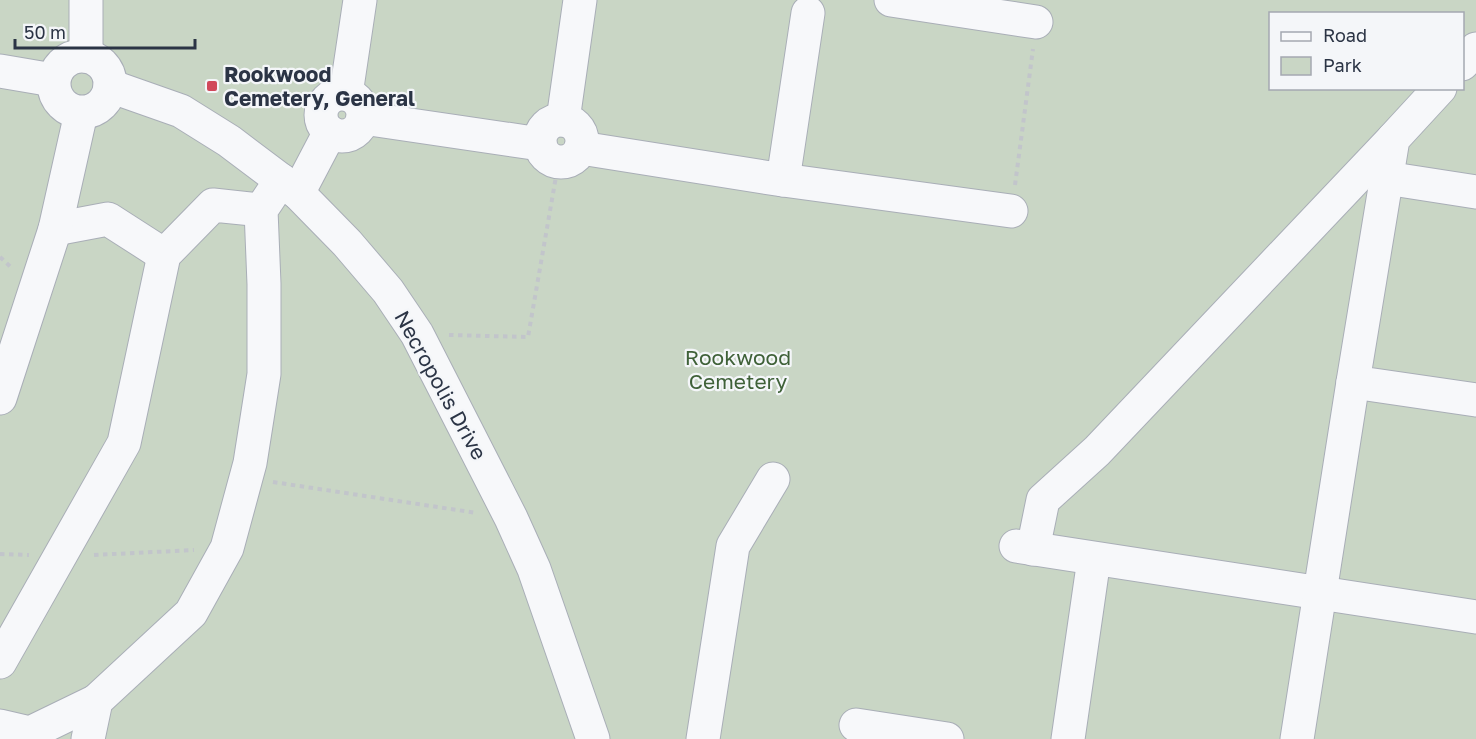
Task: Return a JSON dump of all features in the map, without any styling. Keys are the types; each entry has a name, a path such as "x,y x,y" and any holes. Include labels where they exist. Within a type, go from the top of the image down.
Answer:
{"street":[{"path":"86,0 86,56"},
{"path":"354,106 360,0"},
{"path":"560,151 544,129 550,123 563,120 580,0"},
{"path":"891,0 1036,22"},
{"path":"783,180 810,4"},
{"path":"1464,62 1476,49"},
{"path":"86,56 94,58 106,70 110,86 109,94 98,108 81,113 63,106 53,89 53,80 56,71 69,59 86,56"},
{"path":"0,71 53,80"},
{"name":"Necropolis Drive","path":"110,86 181,111 229,141 290,187 347,243 388,291 417,334 511,518 534,569 593,739"},
{"path":"1438,90 1097,451 1043,500 1024,548 1476,617"},
{"path":"0,662 124,443 164,255 213,205 261,210 290,187 330,132 322,120 322,107 332,96 354,106 560,151 1011,211"},
{"path":"0,398 55,229 81,113"},
{"path":"1297,739 1393,139"},
{"path":"1386,178 1476,192"},
{"path":"0,726 30,733 96,701 191,613 226,548 246,478 264,374 261,210"},
{"path":"55,229 108,219 164,255"},
{"path":"1353,382 1476,400"},
{"path":"703,739 733,546 773,479"},
{"path":"1068,739 1094,560"},
{"path":"88,739 96,701"},
{"path":"856,725 947,739"}],"path":[{"path":"1011,211 1036,22"},
{"path":"417,334 528,337 560,151"},
{"path":"246,478 511,518"},
{"path":"0,554 59,556 226,548"}],"green space":[{"name":"Rookwood Cemetery","path":"0,0 1476,0 1476,739 0,739"}],"place":[{"name":"Rookwood Cemetery, General","path":"212,86"}]}
